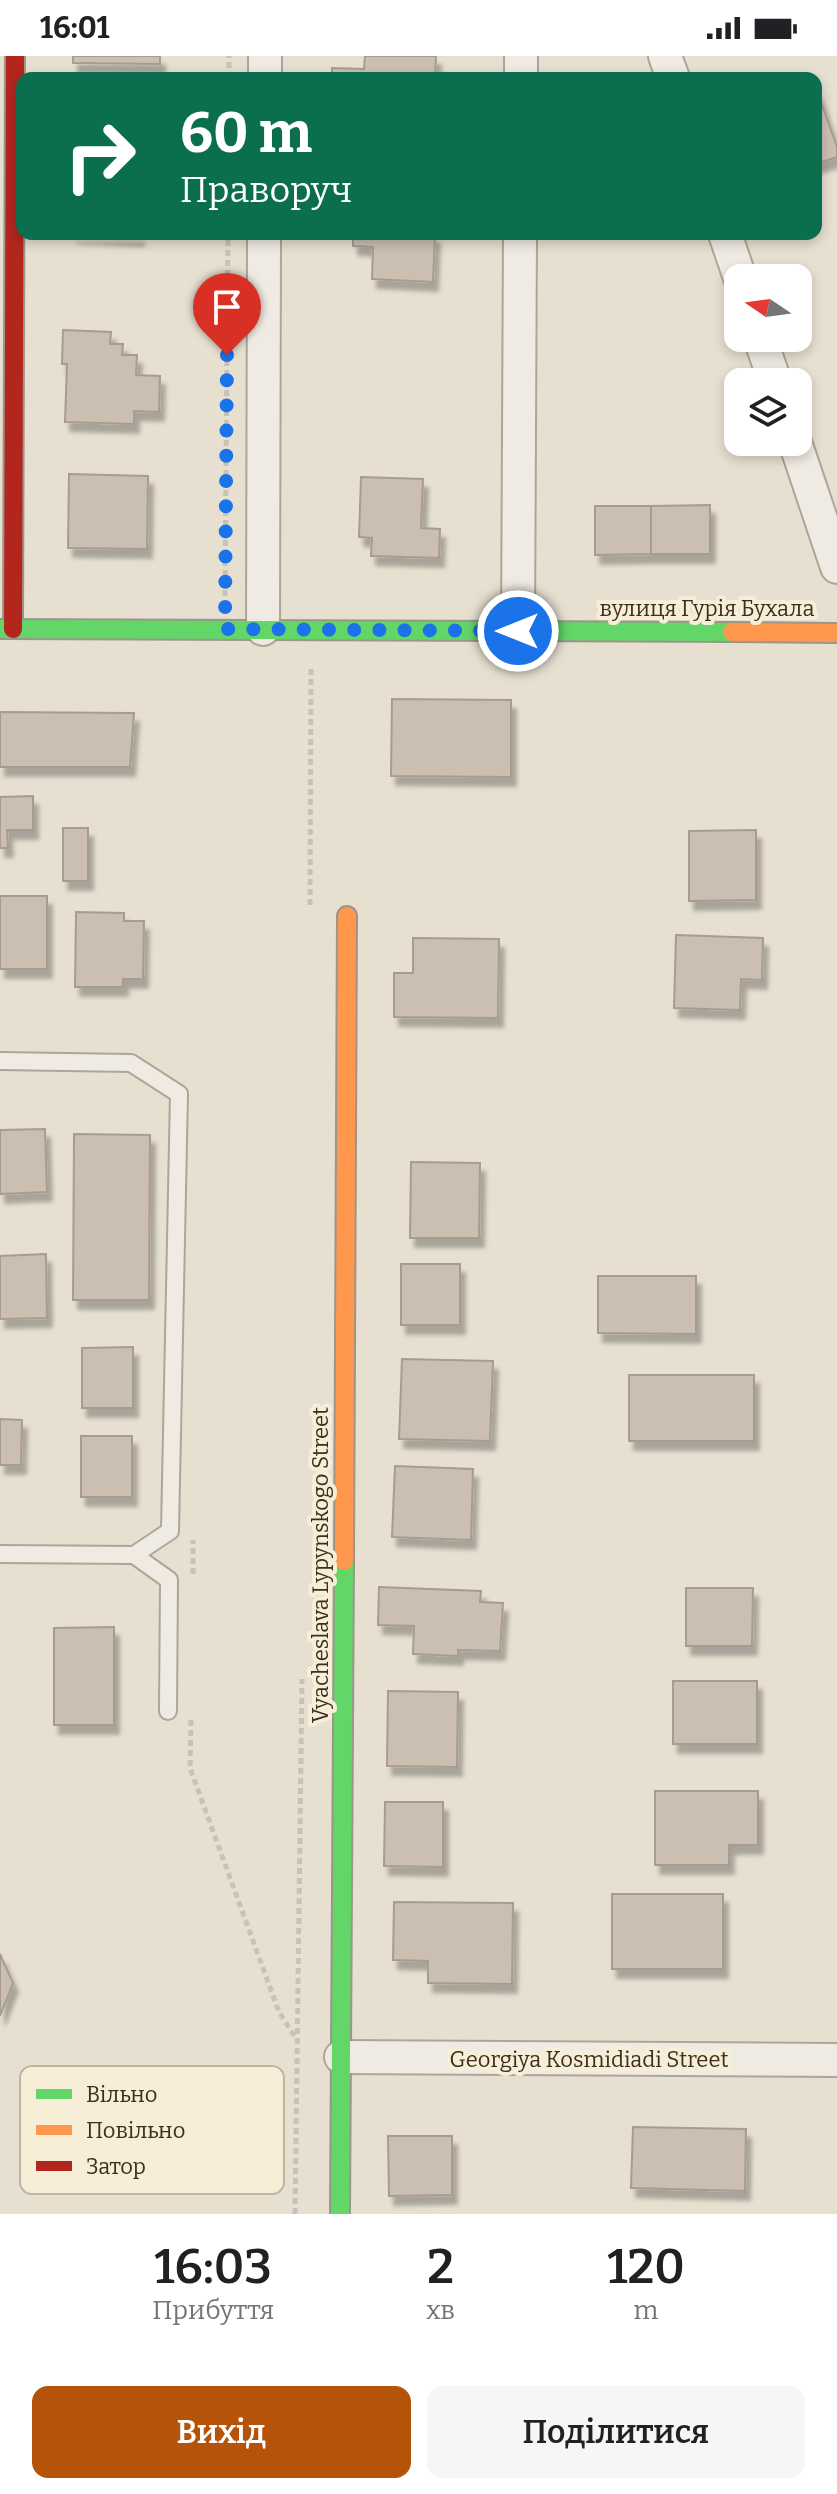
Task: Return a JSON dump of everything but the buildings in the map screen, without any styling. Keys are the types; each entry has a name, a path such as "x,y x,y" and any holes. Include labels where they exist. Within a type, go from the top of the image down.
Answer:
{"street":[{"path":"7,629 15,56"},
{"path":"263,629 264,240"},
{"path":"518,631 520,240"},
{"path":"727,240 735,264"},
{"path":"800,456 837,567"},
{"name":"вулиця Гурія Бухала","path":"7,629 837,633"},
{"name":"Vyacheslava Lypynskogo Street","path":"340,2214 347,916"},
{"name":"Georgiya Kosmidiadi Street","path":"341,2057 837,2060"}],"lane":[{"path":"0,1061 131,1063 179,1094 170,1531 134,1555 0,1554"},
{"path":"134,1555 169,1580 168,1711"}],"path":[{"path":"225,629 228,240"},
{"path":"193,1529 193,1577"},
{"path":"191,1704 190,1768 279,2012 296,2038"}],"traffic: fast":[{"path":"0,629 732,632"},
{"path":"340,2214 344,1561"}],"traffic: slow":[{"path":"732,632 837,633"},
{"path":"344,1561 347,916"}],"traffic: jam":[{"path":"13,629 15,56"}],"route":[{"path":"227,355 225,629 518,631"}]}
